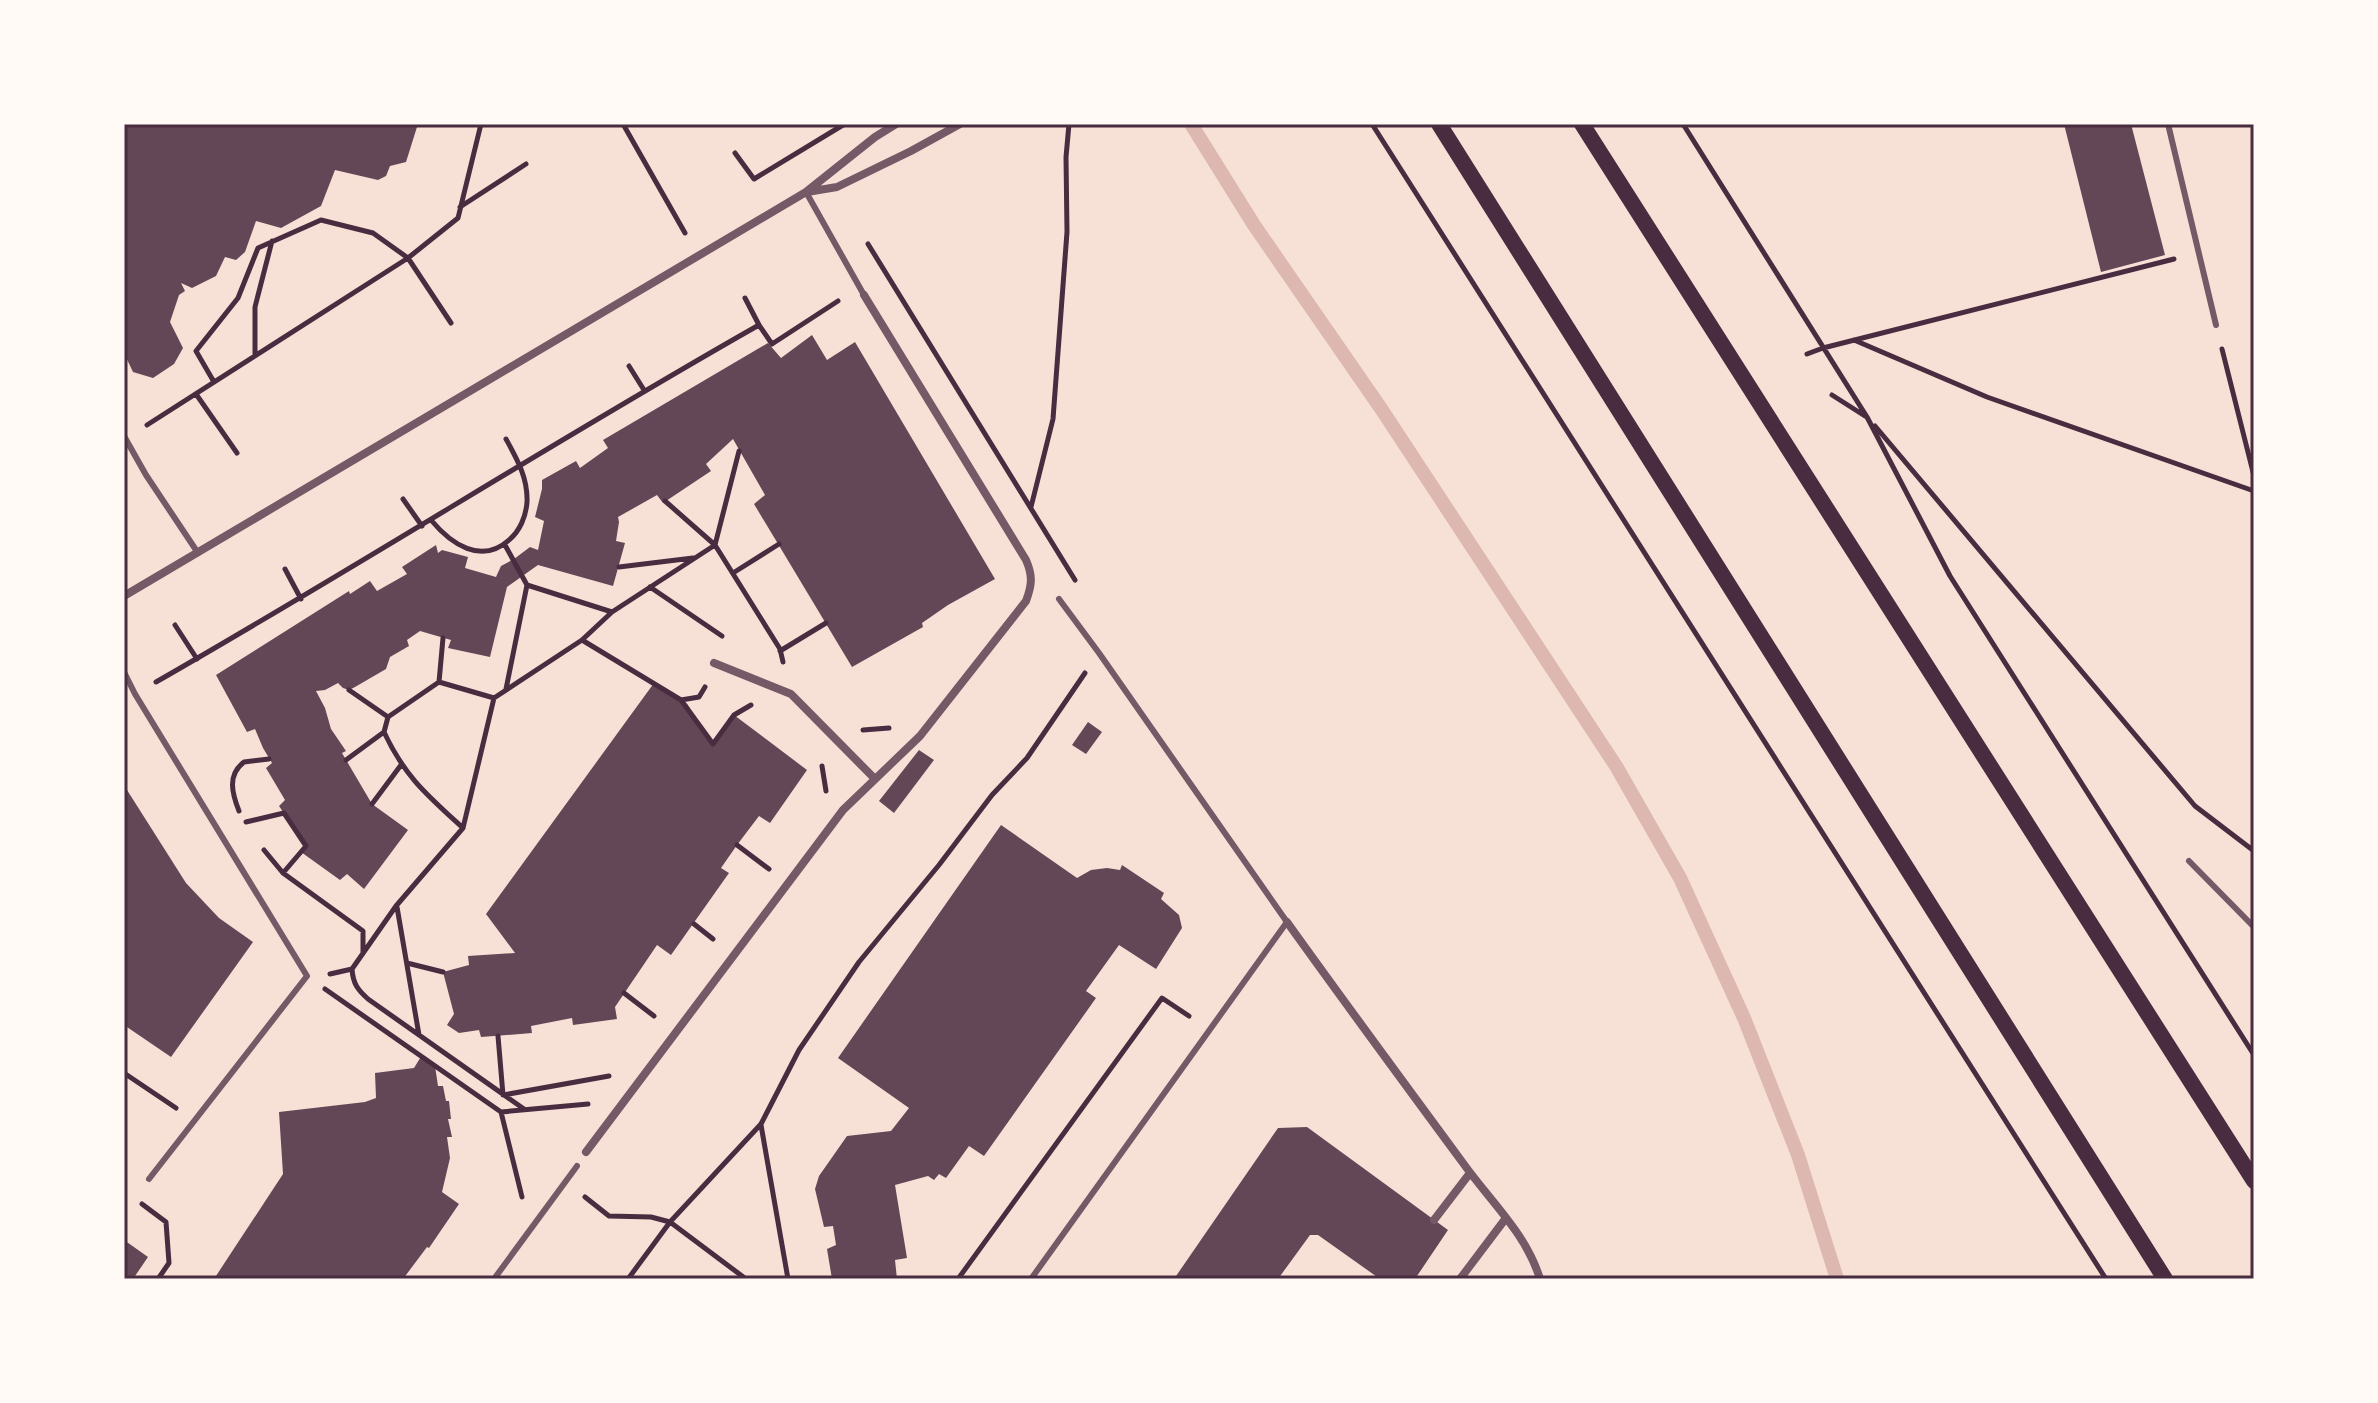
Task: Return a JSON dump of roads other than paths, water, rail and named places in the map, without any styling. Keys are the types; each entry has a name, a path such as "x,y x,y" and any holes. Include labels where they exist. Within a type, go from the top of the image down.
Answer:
{"main road":[{"path":"1439,124 2165,1279"},
{"path":"1582,124 2254,1181"}],"street":[{"path":"124,596 806,192 896,124"},
{"path":"806,192 837,187 960,124"},
{"path":"586,1152 843,810 920,736 1026,601 1032,586 1026,560 864,295"},
{"path":"716,665 791,694 875,779"},
{"path":"1287,922 1470,1173 1522,1239 1540,1279"},
{"path":"1434,1220 1470,1173"},
{"path":"1460,1279 1506,1218"}],"lane":[{"path":"2168,124 2216,325"},
{"path":"806,192 864,295"},
{"path":"125,438 198,553"},
{"path":"1031,1279 1287,922 1059,599"},
{"path":"124,672 310,978 193,1120 149,1179"},
{"path":"2189,861 2254,927"},
{"path":"494,1279 577,1166"}],"waterway":[{"path":"1191,124 1254,225 1382,410 1616,766 1680,878 1744,1018 1798,1155 1837,1279"}]}
